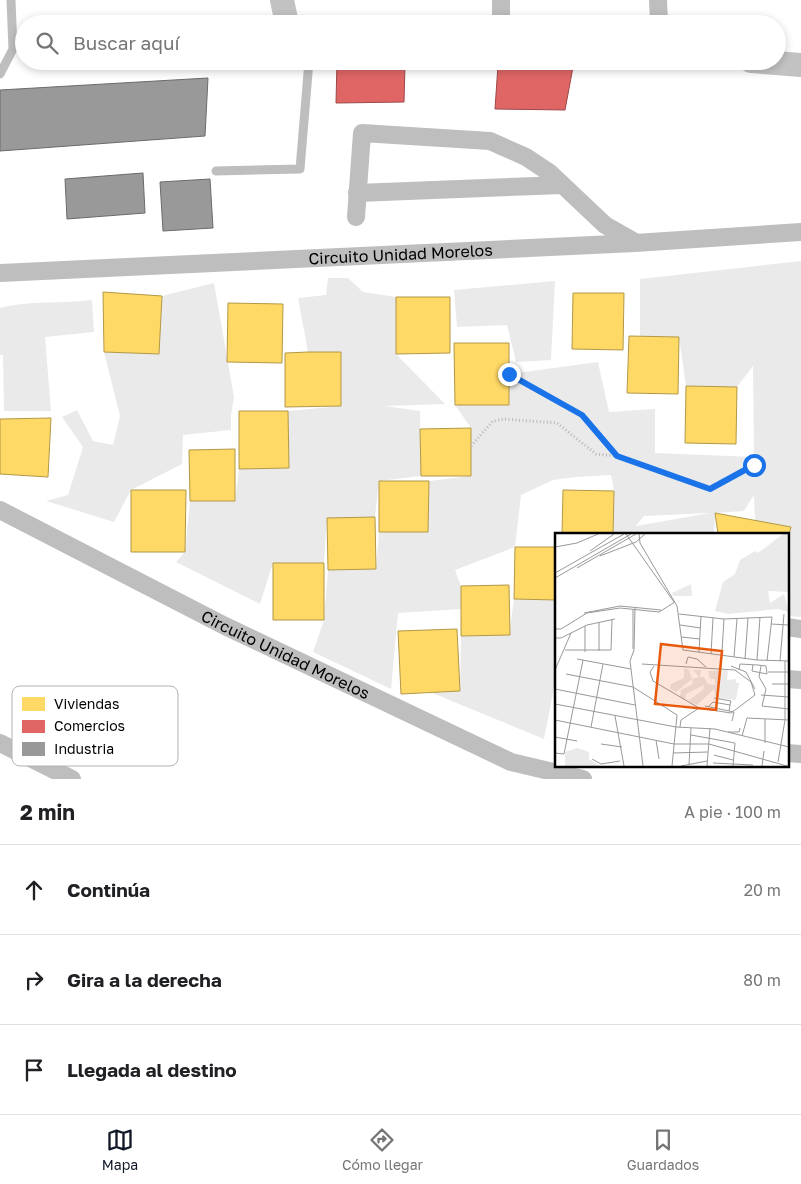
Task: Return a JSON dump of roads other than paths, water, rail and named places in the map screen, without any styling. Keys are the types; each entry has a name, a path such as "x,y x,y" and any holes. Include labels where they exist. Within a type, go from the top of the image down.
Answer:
{"street":[{"path":"282,0 285,15"},
{"path":"501,0 502,15"},
{"path":"658,0 659,15"},
{"path":"786,64 801,65"},
{"path":"356,217 362,133 490,141 526,157 550,172 605,225 635,243"},
{"path":"358,193 562,185"},
{"name":"Circuito Unidad Morelos","path":"0,273 635,243 801,232"},
{"name":"Circuito Unidad Morelos","path":"0,510 225,626 511,762 583,779"},
{"path":"788,627 801,628"},
{"path":"788,679 801,680"},
{"path":"0,743 12,749"},
{"path":"788,753 801,754"},
{"path":"46,766 72,779"}],"lane":[{"path":"0,74 13,49 11,0"},
{"path":"216,171 300,169 308,70"}]}
